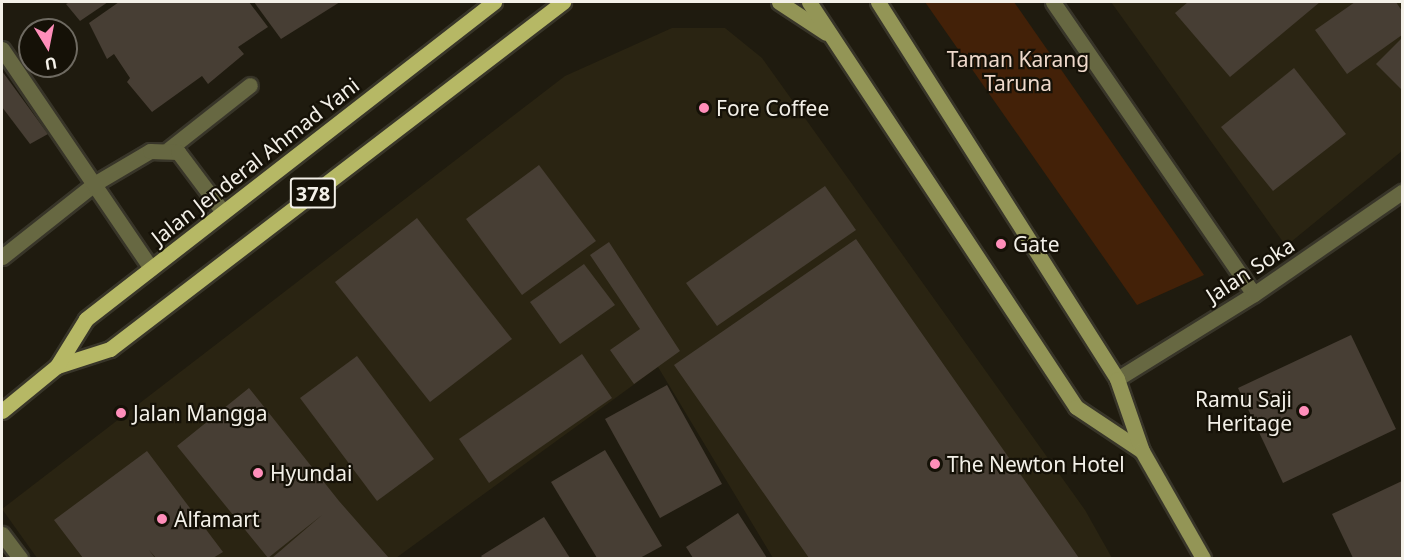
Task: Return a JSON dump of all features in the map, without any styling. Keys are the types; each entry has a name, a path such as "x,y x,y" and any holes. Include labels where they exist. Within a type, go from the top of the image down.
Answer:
{"main road":[{"name":"Jalan Jenderal Ahmad Yani","path":"2,411 57,366 86,319 494,2"},
{"name":"Jalan Jenderal Ahmad Yani","path":"57,366 110,349 563,2"},
{"path":"779,2 838,42"},
{"path":"809,2 838,42 1076,407 1142,451"},
{"path":"881,4 1118,379 1142,451 1203,558"}],"street":[{"path":"1053,2 1254,294"},
{"path":"2,49 151,268"},
{"path":"169,149 250,85"},
{"path":"2,258 94,184 150,151 169,149 178,152 223,212"},
{"name":"Jalan Soka","path":"1118,379 1254,294 1402,192"},
{"path":"2,534 20,558"}],"shaded area":[{"path":"1111,2 1402,2 1402,151 1286,246"},
{"path":"672,28 725,28 762,58 1085,510 1112,558 773,558 658,367 396,558 37,558 2,509 565,76"}],"green space":[{"name":"Taman Karang Taruna","path":"925,2 1014,2 1204,275 1137,305"}],"building":[{"path":"70,2 108,2 80,21 66,4"},
{"path":"119,2 249,2 268,27 238,47 244,54 208,84 202,76 152,112 127,82 130,78 114,54 107,59 89,23"},
{"path":"254,2 340,2 281,39"},
{"path":"1188,2 1320,2 1230,77 1175,13"},
{"path":"1355,2 1396,2 1402,11 1402,35 1347,74 1315,30"},
{"path":"1402,38 1402,90 1376,64"},
{"path":"1294,68 1346,134 1273,191 1221,127"},
{"path":"2,71 48,134 30,144 2,107"},
{"path":"539,165 596,241 522,295 466,219"},
{"path":"825,186 856,230 717,326 686,283"},
{"path":"417,218 512,339 430,402 335,282"},
{"path":"856,239 1079,558 809,558 674,365"},
{"path":"609,242 680,351 634,384 610,350 640,329 590,255"},
{"path":"584,264 615,305 560,344 530,302"},
{"path":"1351,335 1396,429 1283,483 1238,388"},
{"path":"582,354 612,398 489,483 459,439"},
{"path":"357,356 434,459 377,501 300,398"},
{"path":"667,385 722,484 660,518 605,419"},
{"name":"Hyundai","path":"249,388 339,501 389,558 272,558 322,515 268,558 177,446"},
{"path":"605,450 662,546 640,558 597,558 551,482"},
{"name":"Alfamart","path":"147,451 223,552 213,558 156,558 149,550 155,558 83,558 54,520"},
{"path":"1402,481 1402,558 1353,558 1332,514"},
{"path":"738,513 767,558 693,558 686,547"},
{"path":"544,517 570,558 483,558 481,556"}],"place":[{"name":"Fore Coffee","path":"704,108"},
{"name":"Gate","path":"1001,244"},
{"name":"Ramu Saji Heritage","path":"1304,411"},
{"name":"Jalan Mangga","path":"121,413"},
{"name":"The Newton Hotel","path":"935,464"},
{"name":"Hyundai","path":"258,473"},
{"name":"Alfamart","path":"162,519"}]}
